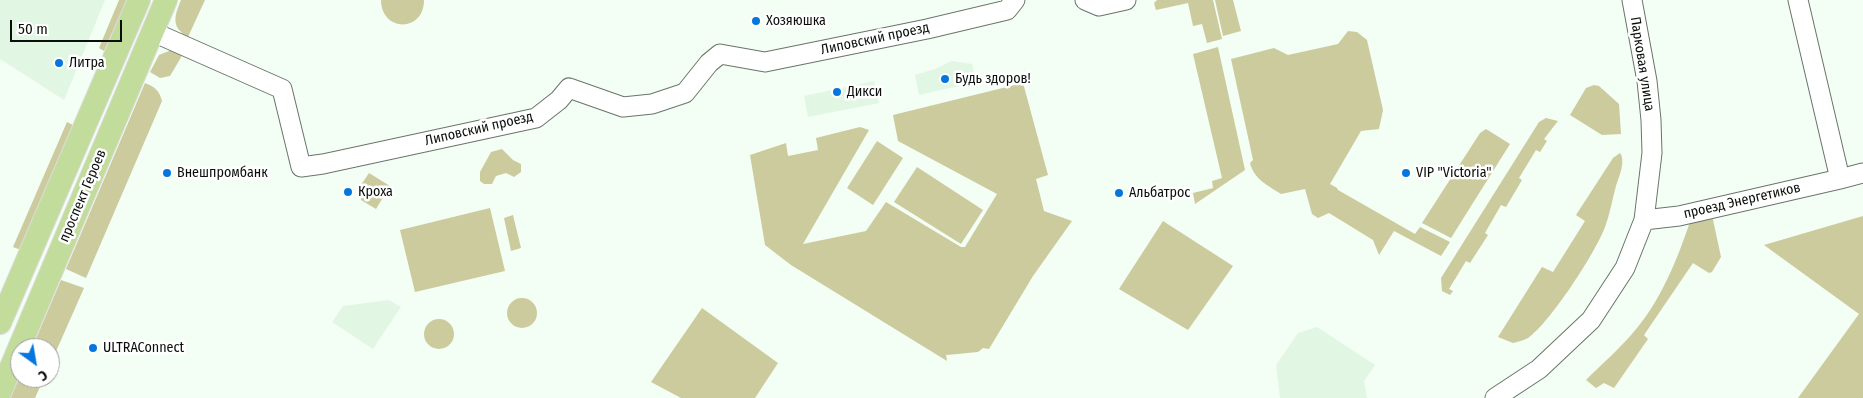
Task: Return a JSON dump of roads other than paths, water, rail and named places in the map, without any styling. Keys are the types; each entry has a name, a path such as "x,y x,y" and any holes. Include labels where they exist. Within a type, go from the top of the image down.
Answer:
{"main road":[{"name":"проспект Героев","path":"0,323 139,0"},
{"name":"проспект Героев","path":"0,394 166,0"}],"street":[{"name":"Липовский проезд","path":"153,32 282,89 301,167 323,164 536,118 559,100 569,88 623,108 652,104 685,93 709,63 720,54 765,62 926,29 1007,10 1015,0"},
{"path":"1086,0 1099,6 1126,0"},
{"name":"Парковая улица","path":"1495,398 1540,369 1591,320 1626,268 1644,220 1652,153 1651,120 1648,81 1632,0"},
{"path":"1798,0 1840,179"},
{"name":"проезд Энергетиков","path":"1644,220 1679,216 1863,173"}],"place":[{"name":"Хозяюшка","path":"756,21"},
{"name":"Литра","path":"59,63"},
{"name":"Будь здоров!","path":"945,79"},
{"name":"Дикси","path":"837,92"},
{"name":"Внешпромбанк","path":"167,173"},
{"name":"VIP \"Victoria\"","path":"1406,173"},
{"name":"Кроха","path":"348,192"},
{"name":"Альбатрос","path":"1119,193"},
{"name":"ULTRAConnect","path":"93,348"}]}
